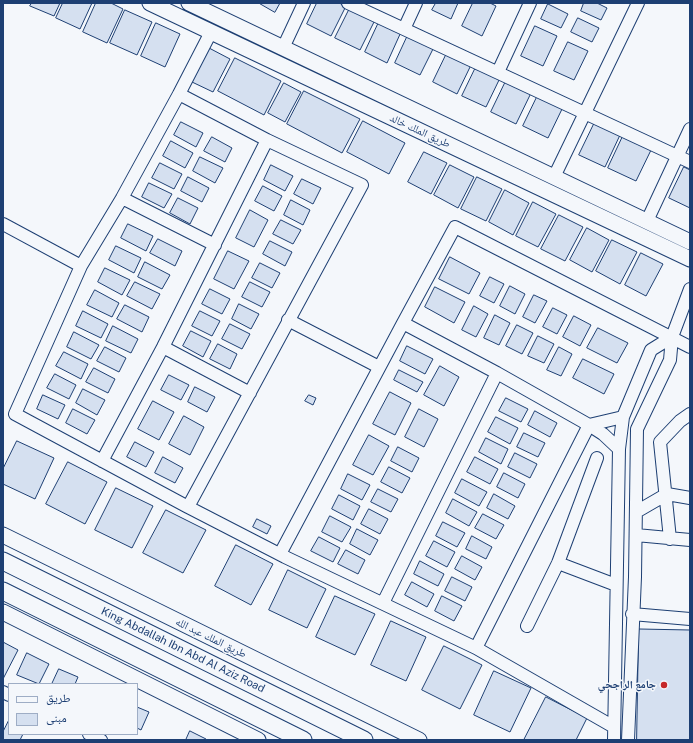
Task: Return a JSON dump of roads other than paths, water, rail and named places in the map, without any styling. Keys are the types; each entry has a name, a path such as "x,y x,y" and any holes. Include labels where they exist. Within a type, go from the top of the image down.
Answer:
{"highway":[{"name":"King Abdallah Ibn Abd Al Aziz Road","path":"3,561 364,740"},
{"path":"3,591 303,740"}],"main road":[{"name":"طريق الملك خالد","path":"150,3 690,259"},
{"name":"طريق الملك خالد","path":"189,3 690,242"},
{"name":"طريق الملك عبد الله","path":"3,535 419,740"},
{"path":"3,612 258,740"}],"street":[{"path":"283,48 304,3"},
{"path":"348,3 690,162"},
{"path":"404,29 416,3"},
{"path":"498,72 530,3"},
{"path":"554,177 638,3"},
{"path":"211,32 122,198 81,266 15,414 188,507 280,554 476,648 614,727"},
{"path":"179,94 268,140 362,185 188,507"},
{"path":"647,221 690,129"},
{"path":"102,461 163,347 268,140"},
{"path":"122,198 215,245"},
{"path":"3,224 81,266"},
{"path":"280,554 455,227 690,347"},
{"path":"628,740 636,535 637,429 670,360 672,337 690,289"},
{"path":"288,320 379,367"},
{"path":"403,323 497,373 589,425 603,434 619,449"},
{"path":"614,740 619,449 623,417 651,350 672,337"},
{"path":"163,347 250,393"},
{"path":"383,603 497,373"},
{"path":"670,539 667,494 660,442 680,421 690,414"},
{"path":"476,648 589,425 623,417"},
{"path":"527,626 558,563 597,458"},
{"path":"636,512 667,494 690,498"},
{"path":"636,535 690,540"},
{"path":"558,563 616,585"},
{"path":"632,614 690,619"},
{"path":"91,735 101,740"}],"place":[{"name":"جامع الراجحي","path":"664,685"}]}
